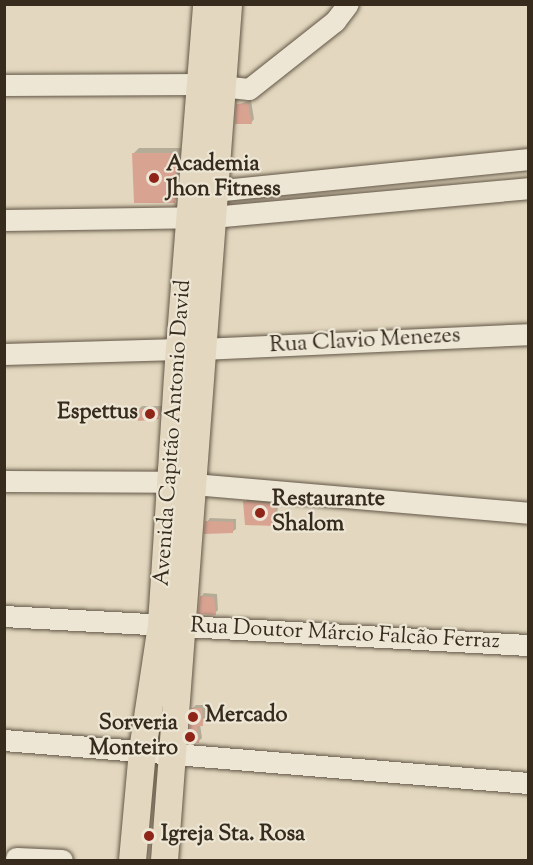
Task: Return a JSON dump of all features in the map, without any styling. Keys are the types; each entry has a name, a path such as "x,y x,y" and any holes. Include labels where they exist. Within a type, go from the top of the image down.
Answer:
{"main road":[{"path":"164,861 171,752 171,625 190,349 205,209 212,85 206,4"},
{"path":"205,209 212,85 228,4"},
{"path":"132,861 142,750 171,625"}],"street":[{"path":"4,85 212,85 252,88 335,21 348,4"},
{"path":"205,209 528,159"},
{"path":"4,220 528,188"},
{"name":"Rua Clavio Menezes","path":"4,354 190,349 528,334"},
{"path":"4,482 180,483 528,513"},
{"name":"Rua Doutor Márcio Falcão Ferraz","path":"4,616 528,645"},
{"path":"4,740 528,783"},
{"path":"16,858 62,861"}],"building":[{"path":"248,103 252,124 235,124 236,104"},
{"name":"Academia Jhon Fitness","path":"132,153 177,153 175,203 134,203"},
{"name":"Espettus","path":"137,409 159,409 159,419 138,421"},
{"name":"Restaurante Shalom","path":"243,501 276,504 274,526 245,525"},
{"path":"205,521 233,522 233,533 204,534"},
{"path":"200,596 214,597 216,615 198,614"},
{"name":"Mercado","path":"191,708 202,708 203,726 197,726 199,743 189,742"}],"place":[{"name":"Academia Jhon Fitness","path":"154,178"},
{"name":"Espettus","path":"150,414"},
{"name":"Restaurante Shalom","path":"260,513"},
{"name":"Mercado","path":"193,717"},
{"name":"Sorveria Monteiro","path":"190,737"},
{"name":"Igreja Sta. Rosa","path":"149,836"}]}
